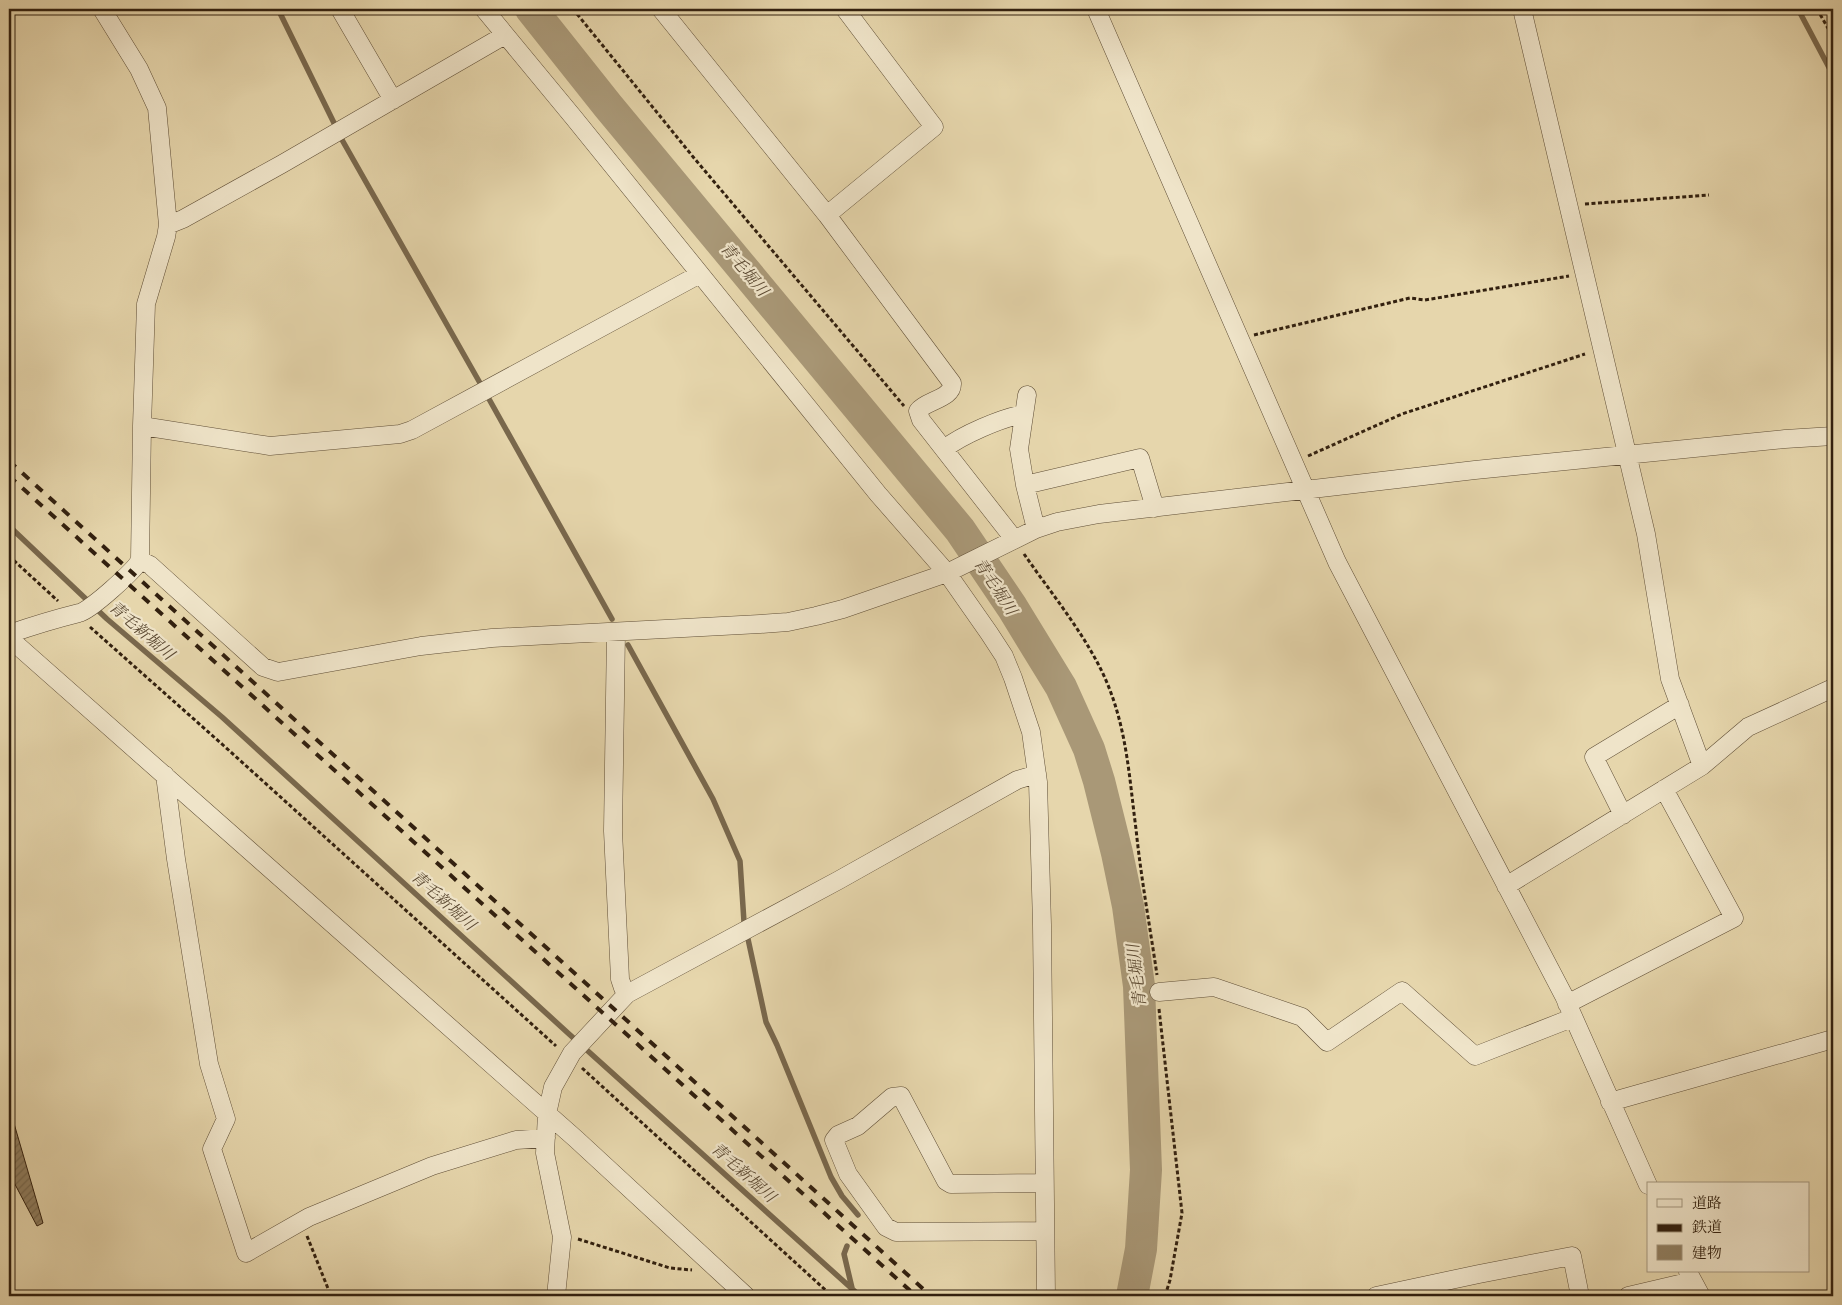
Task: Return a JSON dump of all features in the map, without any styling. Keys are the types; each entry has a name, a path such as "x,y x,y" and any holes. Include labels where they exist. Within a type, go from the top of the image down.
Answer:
{"street":[{"path":"9,636 81,616 138,564 146,304 168,226 157,108 139,69 102,9"},
{"path":"340,9 393,100"},
{"path":"484,9 878,494 954,571 1007,663 1028,724 1037,774 1042,925 1046,1296"},
{"path":"660,9 827,215 952,383 952,388 948,394 922,406 918,412 1006,543"},
{"path":"1096,9 1337,562 1570,1011 1647,1183"},
{"path":"1522,9 1646,534 1670,679 1702,766"},
{"path":"827,215 934,127 850,10"},
{"path":"168,226 265,173 505,35"},
{"path":"142,426 270,446 400,434 412,430 700,274"},
{"path":"1027,395 1019,448 1021,466 1036,529"},
{"path":"944,449 952,442 1011,416 1024,414"},
{"path":"138,564 150,566 263,667 271,671 291,670 358,656 421,646 492,638 788,622 843,609 954,571 1036,529 1058,522 1099,514 1475,470 1785,439 1833,436"},
{"path":"1025,485 1140,458 1154,508"},
{"path":"616,632 613,831 620,979 627,994"},
{"path":"9,636 546,1114 746,1296"},
{"path":"1506,886 1702,766 1748,726 1833,688"},
{"path":"1623,815 1594,757 1680,705"},
{"path":"556,1296 562,1237 545,1153 546,1114 553,1087 569,1055 627,994 839,880 1017,780 1037,774"},
{"path":"165,775 176,859 209,1064 226,1119 212,1149 246,1253 301,1222 432,1166 516,1140 546,1138"},
{"path":"1159,992 1214,987 1302,1017 1327,1042 1402,990 1475,1056 1570,1011 1734,918 1664,789"},
{"path":"1610,1102 1833,1039"},
{"path":"1044,1183 951,1184 946,1181 901,1096 892,1097 858,1126 838,1135 834,1140 848,1174 886,1227 896,1232 1044,1232"},
{"path":"1376,1296 1572,1256 1580,1296"},
{"path":"1628,1296 1694,1283"}],"path":[{"path":"573,9 694,158 906,409 918,412"},
{"path":"1817,9 1833,37"},
{"path":"1568,205 1709,195"},
{"path":"1239,338 1410,298 1425,300 1585,274"},
{"path":"1294,462 1402,414 1602,348"},
{"path":"1006,543 1089,648 1104,676 1117,710 1126,746 1159,992 1158,997 1182,1213 1170,1280 1165,1296"},
{"path":"9,556 59,601"},
{"path":"81,616 569,1055 832,1296"},
{"path":"301,1222 331,1296"},
{"path":"562,1237 573,1237 670,1268 690,1270 716,1269"}],"building":[{"path":"9,1120 13,1120 43,1223 37,1226 9,1173"}],"waterway":[{"path":"278,9 334,123"},
{"name":"青毛堀川","path":"531,9 608,106 960,530 1012,607 1061,687 1089,749 1099,781 1128,906 1139,986 1146,1170 1141,1249 1132,1296"},
{"path":"1798,9 1833,75"},
{"path":"341,138 480,383"},
{"path":"489,399 612,619"},
{"name":"青毛新堀川","path":"9,526 107,619 222,717 569,1034 860,1296"},
{"path":"628,645 713,799 740,861 744,922"},
{"path":"748,939 766,1022 831,1177 842,1196 858,1215"},
{"path":"847,1246 844,1254 852,1288"}],"railway":[{"path":"9,461 931,1296"},
{"path":"9,476 916,1296"}]}
